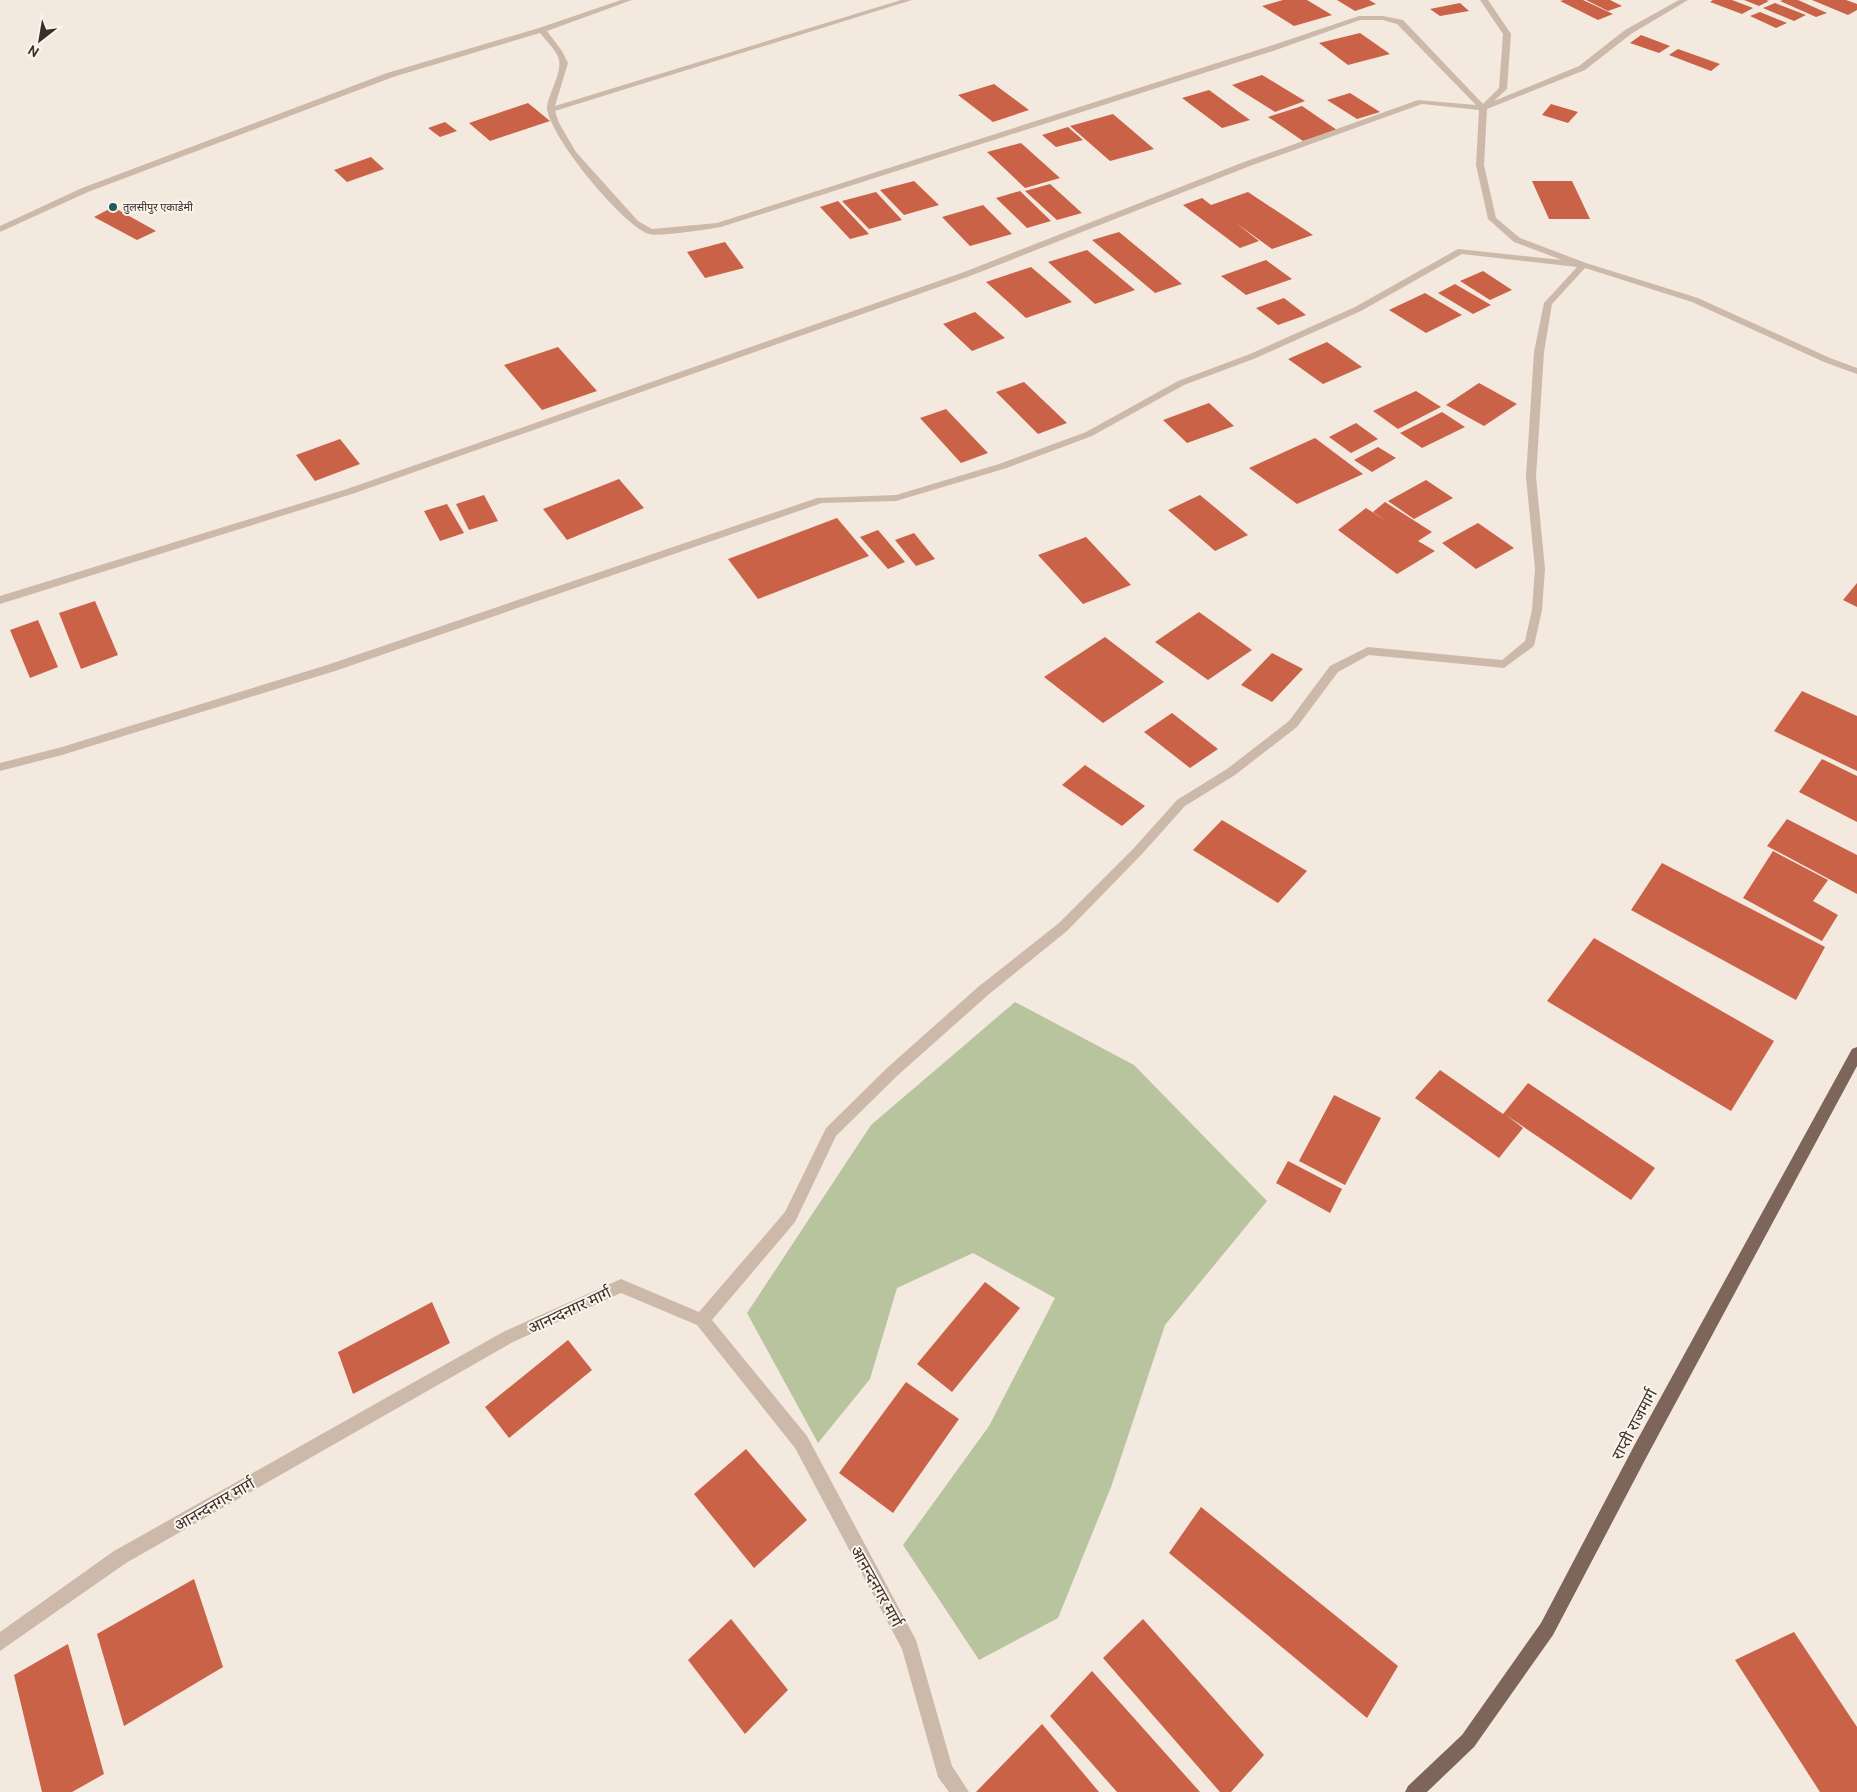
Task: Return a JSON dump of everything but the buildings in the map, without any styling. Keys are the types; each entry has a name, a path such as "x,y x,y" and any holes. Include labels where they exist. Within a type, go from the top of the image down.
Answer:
{"main road":[{"name":"राप्ती राजमार्ग","path":"1414,1792 1468,1741 1547,1629 1857,1053"}],"street":[{"path":"0,229 85,190 390,75 542,30 628,0"},
{"path":"551,110 908,0"},
{"path":"1484,0 1507,34 1503,89 1483,108 1480,165 1492,218 1517,240 1583,265 1695,300 1857,371"},
{"path":"0,600 351,491 967,274 1247,164 1421,102 1483,108 1582,68 1628,32 1684,0"},
{"path":"542,30 564,60 564,69 553,96 551,110 561,138 635,223 651,232 718,225 1273,48 1359,18 1383,18 1400,22 1483,108"},
{"path":"0,767 62,751 331,668 821,500 896,498 1003,466 1089,434 1181,383 1253,356 1358,309 1461,251 1583,265"},
{"path":"702,1320 790,1217 831,1132 892,1072 983,991 1063,927 1138,851 1181,803 1231,772 1293,724 1334,669 1368,651 1504,664 1530,643 1537,610 1540,569 1531,477 1539,352 1548,303 1583,265"},
{"name":"आनन्दनगर मार्ग","path":"0,1642 120,1557 508,1337 621,1286 702,1320 801,1442 910,1646 944,1770 960,1792"}],"green space":[{"path":"1015,1002 1134,1065 1267,1201 1165,1325 1111,1487 1058,1618 979,1660 903,1545 989,1426 1055,1298 973,1253 897,1288 870,1379 818,1443 747,1313 871,1125"}],"place":[{"name":"तुलसीपुर एकाडेमी","path":"113,207"}]}
